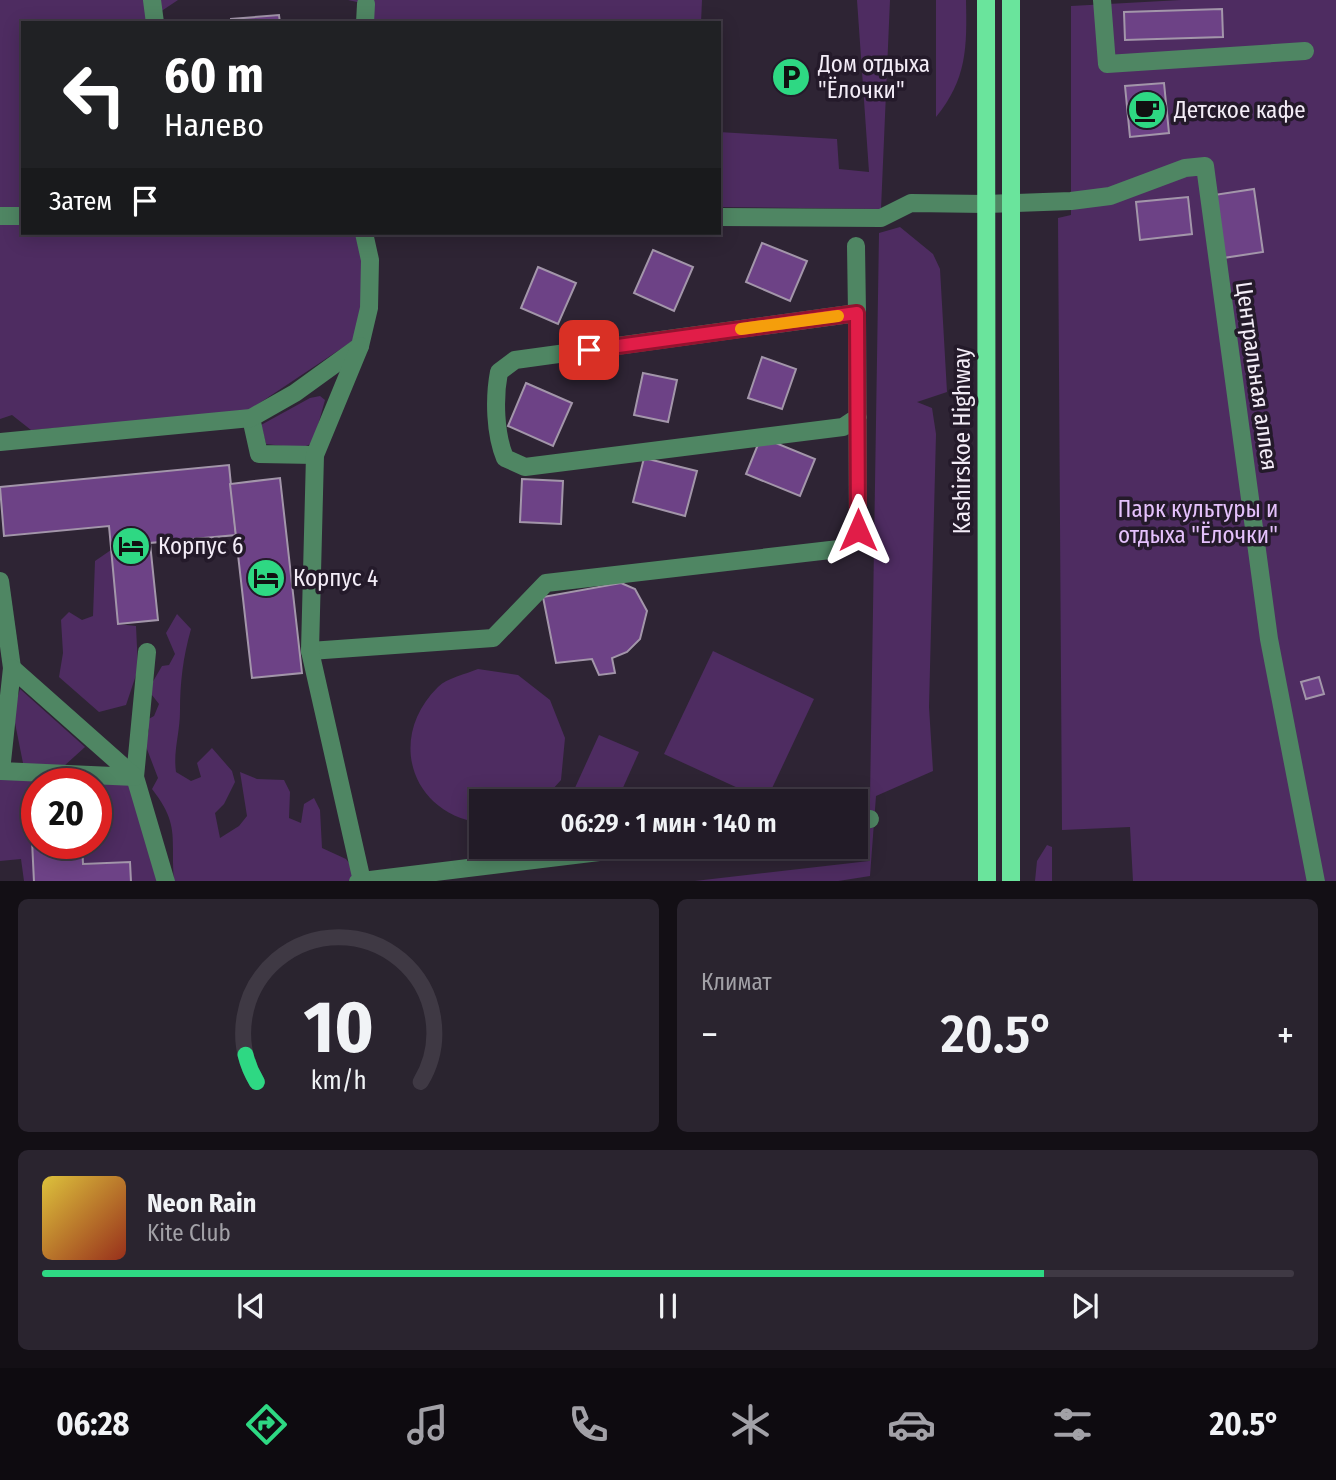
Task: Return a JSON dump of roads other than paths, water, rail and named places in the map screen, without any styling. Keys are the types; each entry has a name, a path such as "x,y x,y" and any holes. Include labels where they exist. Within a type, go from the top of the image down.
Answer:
{"main road":[{"name":"Kashirskoe Highway","path":"986,0 987,881"},
{"path":"1011,0 1011,881"}],"street":[{"path":"152,0 155,21"},
{"path":"1102,0 1107,64 1305,51"},
{"path":"365,21 366,4"},
{"name":"Центральная аллея","path":"1010,204 1110,196 1185,168 1205,166 1269,639 1316,881"},
{"path":"721,217 881,218 911,203 1010,204"},
{"path":"0,216 21,216"},
{"path":"364,235 370,260 369,308 359,346 315,455 310,651 360,881 541,859"},
{"path":"310,651 492,638 547,583 839,549 853,540 858,530 856,246"},
{"path":"857,313 515,360 499,372 496,388 500,446 505,458 525,467 843,427 858,417"},
{"path":"0,442 251,418 296,393 359,346"},
{"path":"251,418 259,454 315,455"},
{"path":"0,581 12,668 1,771 135,777"},
{"path":"147,652 135,777 166,881"},
{"path":"12,668 135,777"}],"place":[{"name":"Дом отдыха \"Ёлочки\"","path":"791,77"},
{"name":"Детское кафе","path":"1147,110"},
{"name":"Корпус 6","path":"131,546"},
{"name":"Корпус 4","path":"266,578"}],"park label":[{"name":"Парк культуры и отдыха \"Ёлочки\"","path":"1198,522"}]}
